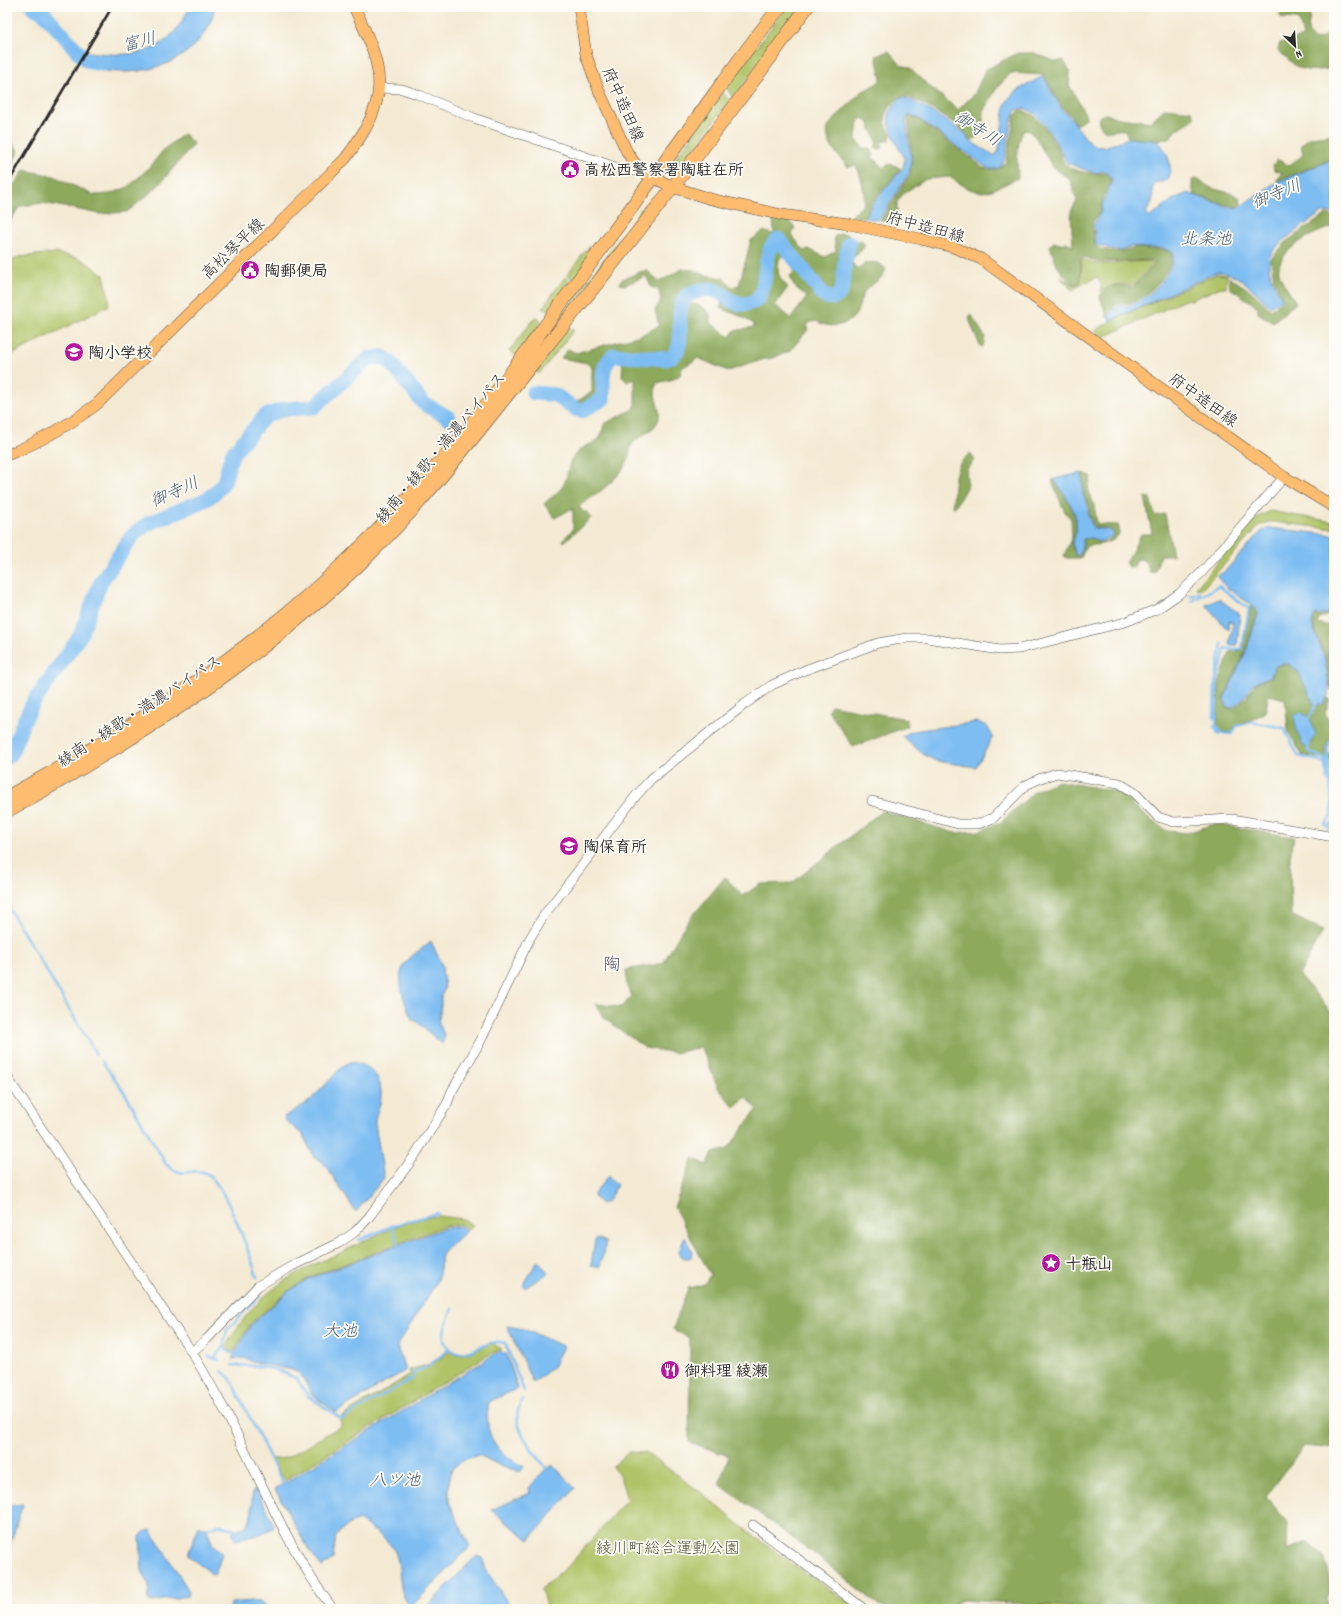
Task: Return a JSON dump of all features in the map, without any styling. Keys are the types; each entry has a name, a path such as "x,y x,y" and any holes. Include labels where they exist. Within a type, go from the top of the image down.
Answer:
{"highway":[{"name":"綾南・綾歌・満濃バイパス","path":"525,364 653,178 780,7"},
{"name":"綾南・綾歌・満濃バイパス","path":"7,811 154,725 206,691 364,544 462,443 525,364 627,248 750,88 807,7"},
{"name":"綾南・綾歌・満濃バイパス","path":"7,797 153,712 256,646"}],"main road":[{"name":"高松琴平線","path":"7,455 53,434 97,404 345,159 354,148 374,114 379,88 375,54 354,7"},
{"name":"府中造田線","path":"579,7 586,55 596,85 626,149 640,171 673,187 711,198 782,215 849,224 921,239 954,247 981,259 1284,477 1334,507"}],"street":[{"path":"379,88 407,90 474,118 620,169 640,171"},
{"path":"193,1351 207,1339 258,1286 292,1266 339,1243 355,1232 369,1217 413,1158 447,1104 451,1093 481,1040 530,938 544,915 635,797 651,779 734,713 772,685 805,670 878,643 907,638 927,638 1000,650 1019,649 1141,616 1174,598 1202,572 1284,477"},
{"path":"872,801 958,824 978,824 993,818 1026,785 1057,773 1119,782 1135,793 1158,817 1174,822 1232,819 1334,837"},
{"path":"7,1077 175,1329 193,1351 229,1418 283,1529 306,1569 333,1609"},
{"path":"752,1525 864,1609"}],"green space":[{"path":"787,7 801,7 733,99 726,87"},
{"path":"1307,7 1311,7 1308,30 1312,39 1316,40 1322,38 1334,30 1334,68 1309,70 1298,67 1281,54 1278,49 1280,43 1303,37 1300,24 1297,19 1282,18 1279,15 1282,10 1291,8 1307,11"},
{"path":"889,51 901,65 909,67 958,110 975,93 985,70 1018,53 1034,53 1057,62 1063,60 1070,71 1069,85 1087,117 1077,125 1071,116 1063,109 1044,75 1011,73 997,88 984,110 982,132 972,141 955,124 920,102 908,97 897,99 891,105 885,119 891,134 889,140 881,142 883,147 879,150 875,148 877,142 867,120 862,118 858,122 856,139 863,148 869,148 874,154 872,158 873,160 876,160 883,168 892,164 901,169 872,202 864,217 851,218 853,214 862,206 864,201 864,190 861,178 855,165 848,167 832,148 827,131 829,125 860,93 876,84 881,79 876,56"},
{"path":"723,92 730,103 718,116 686,159 675,163 674,161"},
{"path":"1165,108 1192,111 1195,118 1174,132 1169,139 1147,140 1128,137 1125,130 1106,131 1100,126 1098,120 1100,116 1106,114 1150,122"},
{"path":"1020,110 1033,116 1044,126 1052,138 1063,161 1070,168 1090,173 1105,173 1109,176 1111,182 1103,197 1100,212 1092,223 1095,246 1100,249 1121,252 1136,247 1145,249 1160,249 1168,251 1172,254 1172,260 1169,267 1153,289 1134,302 1116,305 1107,317 1100,296 1103,292 1110,287 1115,286 1133,288 1155,264 1154,260 1098,262 1085,257 1081,258 1080,282 1074,284 1061,272 1050,245 1054,242 1060,244 1067,242 1073,247 1071,211 1077,201 1070,180 1052,166 1036,138 1028,130 1023,131 1019,142 1017,160 1018,178 984,192 970,189 950,177 926,179 903,194 897,202 897,212 889,222 881,220 910,174 912,159 908,117 911,116 918,119 984,168 994,170 1001,167 1006,162 1015,115"},
{"path":"184,134 194,144 157,187 127,212 100,214 43,203 20,206 7,226 7,195 24,170 54,176 93,195 110,194 128,187 149,168 164,149"},
{"path":"1334,134 1334,158 1277,181 1278,176 1283,173 1274,170 1273,164 1277,160 1284,162 1288,166 1303,155 1301,145 1310,137"},
{"path":"7,137 19,151 7,172"},
{"path":"1192,180 1200,180 1214,189 1236,195 1240,198 1241,204 1238,207 1227,205 1195,195 1192,188"},
{"path":"649,202 652,203 651,206 525,363 524,362 616,244 645,204 647,205"},
{"path":"1327,214 1334,217 1334,227 1317,232 1298,243 1283,257 1279,265 1280,276 1296,303 1273,322 1258,313 1258,307 1230,288 1229,277 1251,291 1271,310 1283,300 1274,279 1271,259 1287,241"},
{"path":"776,218 790,221 795,228 792,235 804,251 808,249 825,257 836,251 834,237 839,234 844,234 853,237 846,251 842,282 835,296 830,297 825,295 785,241 779,237 771,244 757,297 750,301 739,302 715,288 696,291 685,296 680,304 678,314 679,335 677,346 672,355 667,358 614,354 605,363 603,368 601,379 601,398 582,409 577,408 576,402 592,392 592,367 587,363 561,358 568,349 576,353 641,335 659,326 655,310 661,300 658,289 651,287 646,276 625,285 620,284 621,280 642,271 648,271 659,282 682,269 694,270 705,275 724,278 732,287 739,285 751,240 764,231 772,234 774,233 773,221"},
{"path":"861,240 865,246 851,261 855,267 859,268 863,264 876,263 886,269 885,273 880,279 863,294 854,317 844,324 832,326 821,324 816,321 808,323 807,331 790,351 773,358 765,359 728,371 698,358 682,368 680,375 674,379 657,383 655,392 659,409 658,422 652,429 633,443 628,461 619,474 599,492 579,506 583,512 587,512 591,518 564,542 563,540 573,529 573,508 555,518 544,504 563,487 573,456 582,448 598,440 604,424 635,408 635,378 627,382 622,376 623,357 658,361 674,357 679,352 682,345 681,320 684,305 686,303 704,308 709,314 711,323 730,337 734,331 754,327 754,324 740,316 720,308 722,298 735,304 745,304 756,301 762,294 765,285 769,255 773,247 779,242 823,298 833,300 839,296 843,289 850,248 854,241","holes":["784,255 793,267 794,272 790,276 794,286 807,297 791,318 775,305 788,287 779,275 779,260"]},
{"path":"589,246 590,248 580,273 572,279 567,275"},
{"path":"55,253 81,259 104,275 109,298 108,306 7,357 7,262 19,257"},
{"path":"1082,259 1098,264 1150,261 1154,263 1133,286 1124,284 1116,285 1101,291 1101,284 1097,277 1072,290 1060,277 1074,285 1081,282"},
{"path":"1217,274 1227,275 1226,288 1221,287 1191,300 1187,299 1104,337 1095,331 1109,322"},
{"path":"565,277 570,281 551,310 543,307"},
{"path":"971,314 985,337 983,347 980,346 969,319"},
{"path":"536,316 541,320 541,323 516,356 509,351"},
{"path":"567,329 574,330 539,374 534,370"},
{"path":"970,453 975,460 968,468 968,484 955,507 952,506 955,475 960,464"},
{"path":"1083,473 1091,476 1088,488 1094,505 1097,524 1118,525 1118,536 1103,544 1086,546 1081,558 1066,558 1064,556 1072,536 1071,519 1065,512 1052,482 1053,479 1068,502 1075,518 1075,534 1071,543 1075,556 1081,556 1084,539 1091,538 1099,543 1107,541 1113,537 1114,532 1110,529 1094,527 1089,514 1090,506 1084,496"},
{"path":"1145,497 1150,498 1155,516 1165,514 1173,555 1161,555 1154,573 1149,572 1147,563 1141,559 1136,560 1134,567 1130,568 1126,563 1141,534 1152,534"},
{"path":"1270,511 1334,522 1334,529 1268,522 1259,526 1201,590 1196,588 1253,520"},
{"path":"1251,606 1256,610 1257,614 1246,649 1223,699 1227,708 1233,709 1247,697 1256,683 1272,677 1274,667 1282,664 1289,665 1300,675 1313,705 1324,705 1327,698 1330,699 1325,713 1328,719 1334,720 1334,734 1328,742 1326,751 1333,757 1332,760 1302,755 1288,731 1285,699 1269,695 1265,712 1252,720 1236,725 1232,733 1221,732 1217,726 1219,683 1230,652 1242,650"},
{"path":"1319,614 1331,615 1319,618 1317,623 1330,626 1328,644 1334,682 1331,691 1326,659 1313,625 1313,618"},
{"path":"831,705 906,719 908,726 853,747 828,710"},
{"path":"1058,781 1120,792 1146,817 1167,831 1187,833 1214,824 1294,837 1290,857 1291,915 1323,931 1299,975 1334,1015 1334,1449 1304,1446 1266,1497 1288,1522 1287,1550 1308,1542 1326,1558 1331,1585 1326,1597 1329,1609 1112,1609 962,1600 946,1609 888,1609 876,1603 812,1552 719,1484 729,1456 689,1442 690,1339 673,1329 688,1288 705,1284 710,1274 674,1207 693,1158 707,1165 713,1153 728,1149 757,1109 746,1097 734,1107 718,1088 701,1047 675,1053 645,1048 604,1018 595,1004 621,1007 632,996 627,987 626,970 663,963 685,925 725,877 743,896 760,884 792,883 882,811 955,833 979,831 1001,822 1035,791"},
{"path":"440,1216 463,1219 473,1225 469,1230 460,1224 442,1227 308,1278 288,1291 250,1324 234,1352 225,1348 240,1323 252,1309 273,1289 297,1273 376,1235 414,1221"},
{"path":"491,1342 501,1349 485,1357 284,1481 271,1459 286,1458 341,1426 341,1417 411,1374 409,1370 434,1363 449,1352 460,1354 471,1352"},
{"name":"綾川町総合運動公園","path":"629,1452 647,1453 699,1491 755,1537 857,1609 547,1609 541,1589 572,1562 627,1499 620,1476 612,1467"},
{"path":"1115,1605 1117,1609 963,1609 968,1606"}],"water":[{"path":"190,7 215,7 208,27 196,44 180,56 162,65 142,70 122,72 101,70 81,65 89,52 106,54 136,53 149,50 161,44 181,23"},
{"name":"北条池","path":"1043,76 1062,110 1070,117 1086,139 1095,146 1105,147 1128,138 1158,141 1161,145 1170,163 1170,173 1169,178 1162,182 1156,182 1152,189 1152,201 1146,212 1149,218 1172,200 1188,193 1228,207 1238,208 1275,183 1334,159 1334,214 1326,212 1320,214 1282,242 1271,255 1269,261 1270,271 1282,299 1270,307 1253,290 1239,279 1232,275 1217,272 1110,321 1108,317 1119,306 1127,306 1136,303 1149,295 1155,289 1171,267 1173,253 1163,248 1144,248 1132,246 1121,251 1096,245 1094,224 1101,212 1103,202 1112,181 1110,175 1104,171 1094,173 1067,163 1053,137 1039,118 1032,112 1024,109 1016,110 1013,116 1003,162 1001,166 994,169 986,167 918,118 911,115 907,117 906,121 911,159 909,173 879,220 865,218 873,203 903,168 904,157 896,143 888,121 890,112 899,99 902,98 915,102 934,113 966,134 968,140 995,156 999,150 1005,105 1008,100 1021,88"},
{"path":"1082,473 1083,496 1088,505 1088,515 1093,528 1110,530 1113,533 1113,536 1099,542 1092,538 1083,539 1080,555 1076,555 1072,543 1076,526 1073,509 1054,479"},
{"path":"1269,528 1334,535 1334,613 1314,615 1312,625 1325,660 1329,685 1328,696 1323,704 1314,704 1298,671 1286,662 1274,667 1271,676 1256,682 1246,696 1232,708 1227,707 1224,699 1247,649 1258,614 1256,609 1226,587 1218,576 1225,571 1262,531"},
{"path":"1219,599 1240,614 1237,645 1229,645 1233,623 1229,621 1228,630 1206,605"},
{"path":"1301,712 1310,719 1316,734 1308,747 1303,745 1297,732 1294,716"},
{"path":"977,722 987,726 993,737 976,767 936,761 923,754 902,736 913,731"},
{"path":"431,941 443,968 442,971 445,987 441,997 441,1010 438,1022 445,1036 442,1044 416,1021 412,1020 401,986 401,973 405,963"},
{"path":"350,1062 358,1063 371,1070 376,1075 381,1088 380,1104 375,1123 384,1178 356,1212 323,1162 314,1157 303,1135 284,1119 285,1116 310,1101 343,1066"},
{"path":"608,1176 617,1185 608,1201 601,1204 594,1197 594,1194"},
{"name":"大池","path":"460,1226 467,1231 445,1250 442,1255 438,1280 399,1343 398,1350 406,1370 336,1412 312,1395 303,1378 297,1372 252,1362 246,1358 232,1359 251,1325 289,1291 308,1279 442,1229"},
{"path":"685,1237 692,1252 691,1257 686,1259 680,1256 679,1251"},
{"path":"597,1238 606,1242 600,1267 591,1265 595,1240"},
{"path":"538,1260 548,1273 525,1288 523,1286"},
{"path":"507,1326 524,1329 563,1346 553,1367 533,1383"},
{"name":"八ツ池","path":"500,1351 507,1355 518,1388 489,1402 488,1424 493,1441 499,1449 505,1455 524,1467 520,1472 497,1464 479,1455 463,1460 452,1469 449,1482 449,1502 470,1547 414,1604 414,1609 408,1603 401,1588 398,1562 392,1547 359,1520 351,1523 336,1535 333,1559 322,1567 309,1550 275,1489"},
{"path":"553,1465 575,1488 529,1540 491,1510 530,1493 529,1488 544,1471"},
{"path":"257,1490 274,1525 273,1528 258,1535 236,1540 232,1535 235,1530 246,1526 249,1523 253,1491"},
{"path":"23,1504 11,1542 7,1570 7,1506"},
{"path":"199,1526 206,1527 212,1543 222,1554 215,1574 212,1575 193,1560 188,1554"},
{"path":"151,1530 189,1591 188,1596 152,1602 149,1601 149,1584 142,1571 140,1537 144,1532"},
{"path":"477,1555 482,1557 486,1570 512,1609 425,1609"},
{"path":"252,1601 260,1602 269,1609 230,1609 231,1603"}],"waterway":[{"name":"富川","path":"33,7 44,13 80,54 90,62 103,64"},
{"name":"御寺川","path":"533,393 555,395 575,409 582,411 603,399 604,370 609,360 614,355 667,359 674,355 680,341 681,305 685,298 691,293 709,289 717,291 737,303 747,304 753,302 758,298 762,291 769,252 779,239 824,296 831,298 837,296 840,293 844,281 845,262 849,243"},
{"name":"御寺川","path":"7,757 11,754 22,725 33,703 80,636 101,582 132,536 147,524 207,499 217,491 224,482 232,454 265,416 284,409 314,407 368,359 383,357 391,363 423,403 449,418"},
{"path":"1192,601 1219,586 1249,609 1242,649 1225,649 1217,683 1216,725 1221,733 1232,734 1237,726 1252,722 1284,728 1298,756 1324,762 1328,781"},
{"path":"1190,596 1200,593"},
{"path":"1214,718 1215,685 1222,644"},
{"path":"1308,719 1317,703"},
{"path":"1214,726 1219,735"},
{"path":"1334,736 1328,751 1328,762 1334,778"},
{"path":"1309,743 1308,751 1325,759 1330,780 1332,816 1325,824 1328,827"},
{"path":"1330,829 1328,827 1334,822"},
{"path":"7,905 96,1054"},
{"path":"102,1061 126,1095 166,1164 177,1172 201,1171 206,1173 214,1180 229,1205 249,1253 257,1277"},
{"path":"359,1240 392,1226 438,1213"},
{"path":"392,1226 399,1246"},
{"path":"214,1359 223,1347 227,1330 260,1295"},
{"path":"452,1309 444,1333 444,1340 450,1350 461,1353 494,1342 505,1343 524,1391"},
{"path":"223,1347 237,1356"},
{"path":"232,1365 258,1366 278,1370 297,1379 308,1396 342,1419 413,1378 413,1373 429,1366 449,1349"},
{"path":"209,1356 219,1360"},
{"path":"222,1371 230,1378 284,1486"},
{"path":"523,1399 518,1408 517,1418 519,1427 529,1446 548,1470"},
{"path":"204,1529 221,1525 238,1531"}],"railway":[{"path":"7,185 112,7"}],"place":[{"name":"高松西警察署陶駐在所","path":"570,169"},
{"name":"陶郵便局","path":"250,270"},
{"name":"陶小学校","path":"74,352"},
{"name":"陶保育所","path":"569,846"},
{"name":"十瓶山","path":"1051,1263"},
{"name":"御料理 綾瀬","path":"670,1370"}],"district":[{"name":"陶","path":"612,964"}]}
